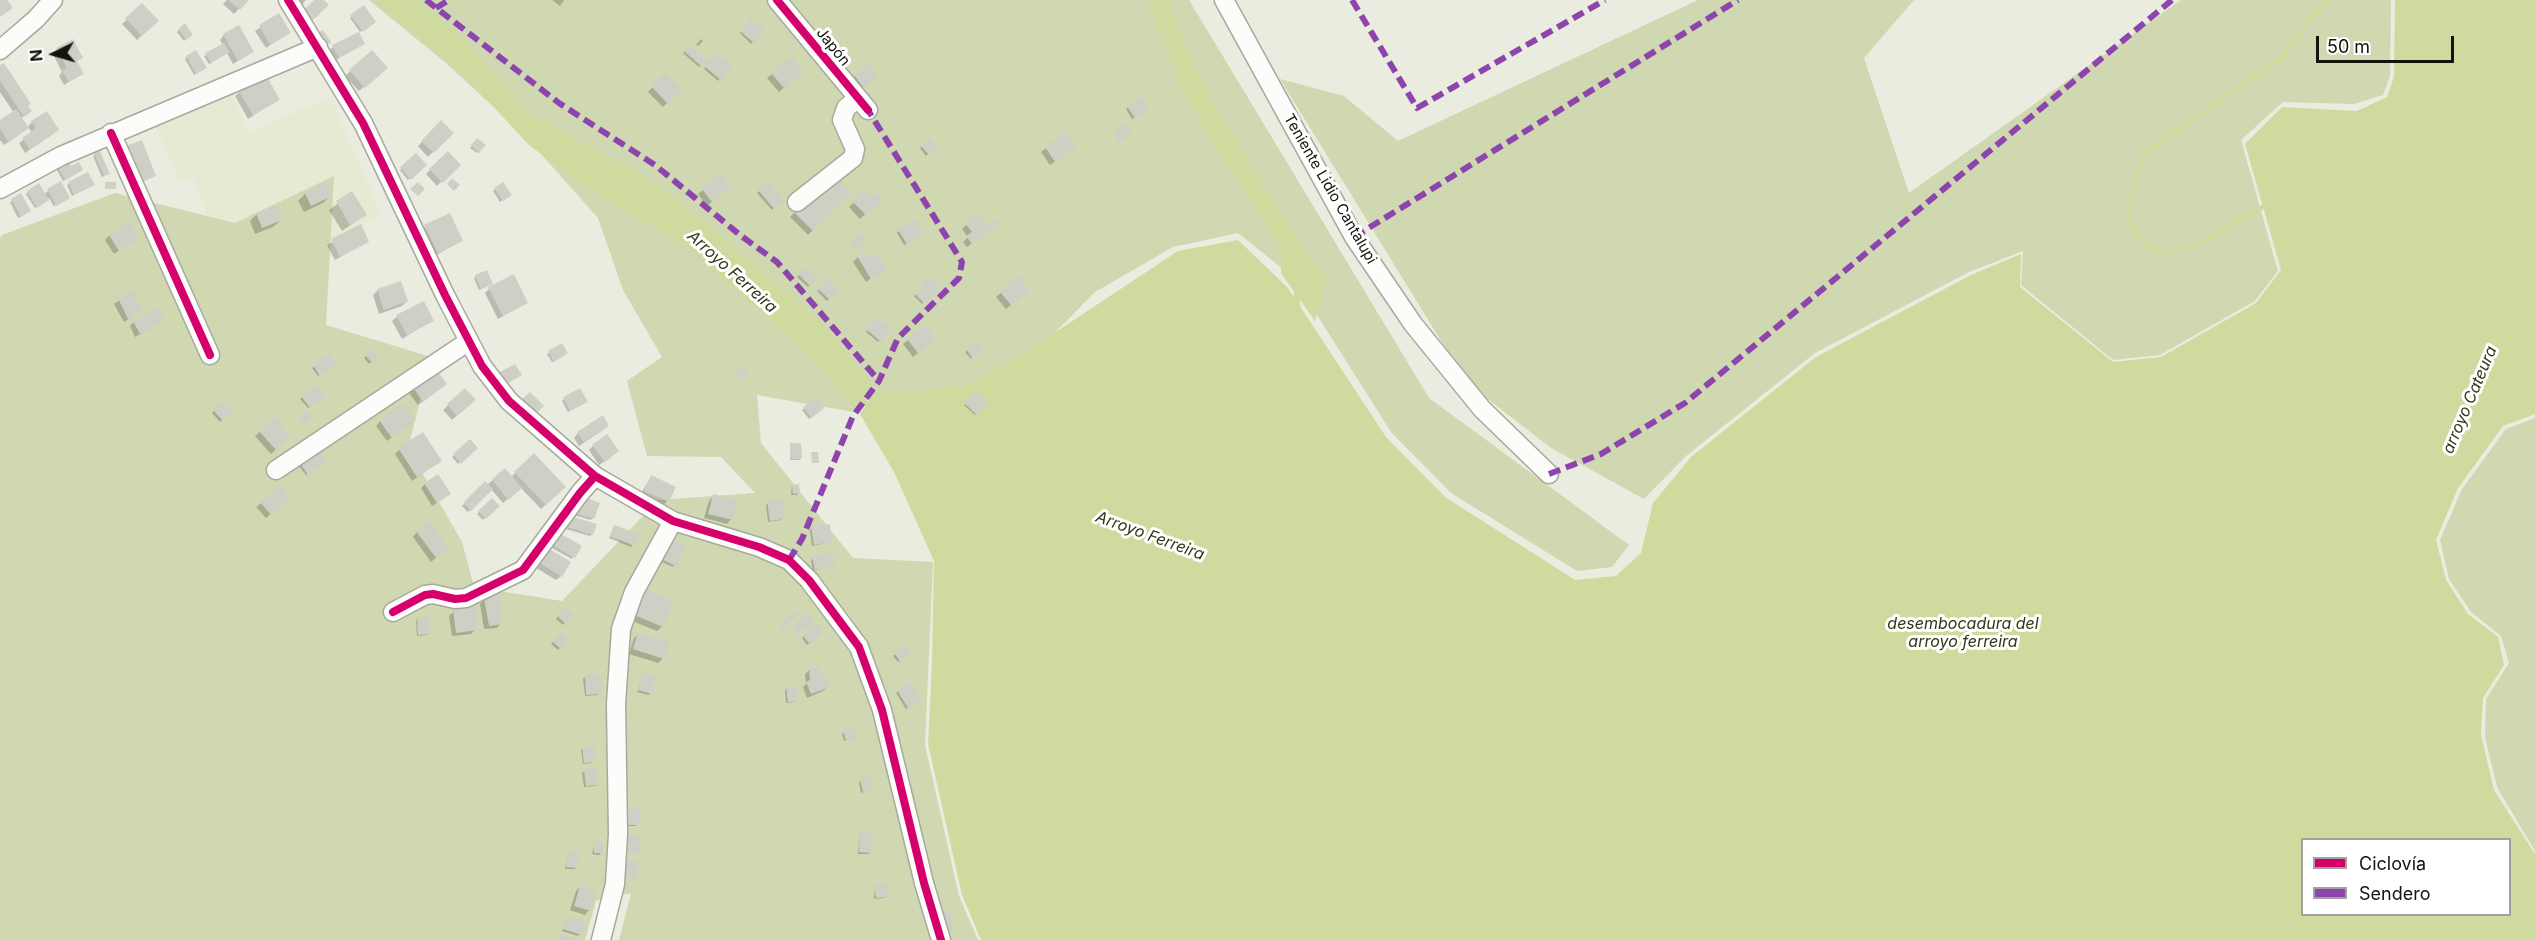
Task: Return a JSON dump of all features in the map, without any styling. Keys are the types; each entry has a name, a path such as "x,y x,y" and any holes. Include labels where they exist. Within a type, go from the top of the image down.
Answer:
{"street":[{"path":"0,50 36,19 53,0"},
{"path":"288,0 363,123 445,296 482,366 509,401 595,476 673,521 759,547 789,560 809,580 859,647 882,710 924,883 941,940"},
{"name":"Japón","path":"777,0 863,104 846,108 842,120 855,149 853,158 797,202"},
{"name":"Teniente Lidio Cantalupi","path":"1224,0 1354,237 1407,315 1482,409 1549,474"},
{"path":"0,189 61,156 111,133 318,47"},
{"path":"111,133 210,355"},
{"path":"276,470 469,341"},
{"path":"393,612 425,595 433,594 455,599 466,598 523,570 595,476"},
{"path":"601,940 615,884 618,834 616,704 621,629 634,592 673,521"}],"shaded area":[{"path":"369,0 1189,0 1429,398 1629,545 1612,567 1577,571 1451,493 1391,432 1293,277 1238,233 1173,247 1095,292 1027,361 976,393 914,398 874,390 859,413 757,395 761,443 853,558 933,562 925,745 959,896 978,940 619,940 631,893 596,901 585,940 0,940 0,238 2,235 115,193 235,223 334,176 326,325 431,357 408,448 462,542 474,587 562,601 658,500 755,493 721,457 647,456 627,381 662,357 623,290 598,218 525,136 447,64"},
{"path":"1698,0 1914,0 1864,58 1909,193 2181,0 2391,0 2390,76 2383,95 2354,104 2283,102 2241,140 2278,271 2255,301 2160,355 2113,360 2021,285 2023,251 1969,272 1815,353 1686,456 1644,499 1551,448 1467,383 1280,79 1344,96 1398,141"},
{"path":"230,89 249,132 330,97 382,216 275,263 207,216 193,177 179,181 154,123"},
{"path":"2535,418 2535,851 2497,787 2485,737 2486,699 2509,663 2501,636 2471,612 2449,579 2440,540 2462,489 2506,429"}],"water":[{"path":"373,0 419,0 467,43 528,113 642,175 706,223 820,322 871,384 854,407 801,347 685,246 577,181 529,145 462,73"},
{"path":"1147,0 1168,0 1190,57 1213,104 1295,235 1327,279 1315,321 1281,273 1281,254 1273,236 1210,139 1181,87"},
{"name":"desembocadura del arroyo ferreira","path":"2395,0 2535,0 2535,414 2503,426 2458,488 2436,540 2446,580 2468,614 2498,637 2504,665 2483,698 2481,735 2494,790 2535,854 2535,940 981,940 962,895 928,744 934,561 894,472 860,414 875,391 914,392 966,385 1021,355 1178,251 1238,240 1288,288 1386,437 1445,497 1575,580 1616,576 1641,553 1653,503 1691,457 1816,357 1971,275 2021,254 2020,287 2113,362 2161,357 2256,303 2281,270 2245,144 2282,107 2357,111 2387,97 2394,77"}],"building":[{"path":"0,0 7,0 13,8 0,17"},
{"path":"228,0 249,0 240,10"},
{"path":"314,0 324,0 329,5 312,21 303,11"},
{"path":"142,3 159,21 142,36 125,18"},
{"path":"364,5 376,22 363,32 350,15"},
{"path":"279,13 291,33 270,45 259,25"},
{"path":"751,18 765,30 754,43 740,31"},
{"path":"185,23 193,35 186,40 178,29"},
{"path":"239,25 254,52 238,61 223,34"},
{"path":"323,30 331,42 324,47 316,34"},
{"path":"359,32 365,44 339,58 332,45"},
{"path":"73,39 83,58 77,61 84,74 69,82 62,70 67,68 56,48"},
{"path":"224,43 230,52 211,63 205,53"},
{"path":"689,44 707,61 702,67 684,51"},
{"path":"196,50 207,68 196,74 186,56"},
{"path":"372,50 388,68 365,88 349,70"},
{"path":"715,53 732,67 721,80 704,66"},
{"path":"791,56 804,71 784,88 771,73"},
{"path":"4,63 31,104 28,106 32,111 24,117 0,81 0,65"},
{"path":"868,64 878,76 864,88 854,75"},
{"path":"665,72 682,90 668,104 651,86"},
{"path":"266,75 280,100 253,115 239,91"},
{"path":"1141,96 1149,108 1135,118 1127,106"},
{"path":"16,109 29,128 9,142 0,129 0,120"},
{"path":"47,111 59,130 30,149 22,138 36,128 31,121"},
{"path":"441,120 454,133 434,153 421,141"},
{"path":"1126,124 1132,132 1119,142 1113,133"},
{"path":"1066,132 1076,147 1055,162 1045,147"},
{"path":"477,138 486,145 479,153 471,145"},
{"path":"929,138 938,147 929,155 920,145"},
{"path":"142,140 156,176 137,184 123,147"},
{"path":"100,151 110,174 104,176 94,153"},
{"path":"448,151 461,165 443,183 429,169"},
{"path":"416,153 427,165 411,180 400,167"},
{"path":"66,157 71,166 79,162 83,170 65,180 56,163"},
{"path":"88,172 95,185 74,195 68,182"},
{"path":"720,174 731,188 712,202 702,189"},
{"path":"452,178 460,185 454,191 447,184"},
{"path":"839,180 852,192 813,231 793,211 809,195 817,203"},
{"path":"61,181 70,198 56,206 47,189"},
{"path":"105,182 116,182 116,189 105,189"},
{"path":"325,182 332,196 311,206 305,193"},
{"path":"418,182 425,189 418,196 410,189"},
{"path":"503,182 512,195 503,201 494,188"},
{"path":"768,182 784,201 774,209 758,190"},
{"path":"39,183 49,200 37,208 27,191"},
{"path":"864,190 871,197 876,192 883,199 866,215 852,201"},
{"path":"352,191 367,215 350,225 336,201"},
{"path":"21,193 31,211 21,217 11,199"},
{"path":"276,205 282,220 262,228 256,213"},
{"path":"450,213 463,241 438,253 424,225"},
{"path":"977,214 987,224 994,219 998,224 972,244 966,236 972,232 965,223"},
{"path":"915,219 924,234 907,244 898,230"},
{"path":"129,222 139,238 119,251 109,235"},
{"path":"361,224 369,242 340,257 331,239"},
{"path":"860,234 866,241 856,249 850,243"},
{"path":"864,251 869,258 877,253 887,268 871,279 857,256"},
{"path":"804,267 817,279 810,286 798,274"},
{"path":"487,270 493,284 481,289 475,275"},
{"path":"514,274 528,303 503,316 488,287"},
{"path":"1019,276 1030,289 1011,305 1000,292"},
{"path":"931,277 941,288 925,304 915,294"},
{"path":"828,278 840,290 830,300 818,289"},
{"path":"401,281 408,301 384,310 377,289"},
{"path":"132,290 143,310 128,319 118,298"},
{"path":"424,301 434,321 407,335 396,315"},
{"path":"158,308 165,321 140,334 133,321"},
{"path":"877,317 891,329 881,342 866,329"},
{"path":"925,325 936,339 918,353 907,339"},
{"path":"977,341 984,350 973,359 966,349"},
{"path":"562,343 568,353 554,362 548,351"},
{"path":"372,349 379,357 372,363 365,355"},
{"path":"329,353 337,364 320,376 313,365"},
{"path":"515,364 522,375 505,385 498,373"},
{"path":"434,366 447,384 423,402 410,383"},
{"path":"744,367 748,377 740,380 736,371"},
{"path":"316,385 325,396 310,408 301,396"},
{"path":"465,388 476,400 457,416 447,404"},
{"path":"580,388 588,402 570,411 563,397"},
{"path":"975,391 988,403 977,415 964,403"},
{"path":"530,392 544,406 533,416 520,401"},
{"path":"815,398 824,408 812,418 803,407"},
{"path":"222,401 233,412 223,421 213,410"},
{"path":"403,403 416,420 392,438 379,420"},
{"path":"306,410 312,416 305,423 298,417"},
{"path":"603,415 609,426 584,442 577,432"},
{"path":"274,417 291,437 276,450 259,431"},
{"path":"423,432 442,461 417,477 398,448"},
{"path":"607,434 619,451 605,462 592,445"},
{"path":"470,439 478,448 461,464 453,454"},
{"path":"790,443 801,443 802,459 791,459"},
{"path":"318,451 326,462 308,475 300,463"},
{"path":"811,452 818,452 819,463 812,463"},
{"path":"534,453 566,487 546,505 514,472"},
{"path":"505,468 522,488 508,500 492,479"},
{"path":"438,474 451,494 437,503 424,483"},
{"path":"651,475 676,487 669,502 644,491"},
{"path":"485,481 493,489 471,511 463,503"},
{"path":"799,484 800,493 793,494 792,485"},
{"path":"280,485 291,499 271,515 260,502"},
{"path":"713,494 737,500 733,520 708,514"},
{"path":"581,496 600,503 594,519 575,513"},
{"path":"492,498 500,506 486,519 478,511"},
{"path":"782,499 784,519 770,521 767,501"},
{"path":"570,516 597,524 593,535 567,527"},
{"path":"429,522 449,549 436,558 416,531"},
{"path":"830,524 832,542 814,545 811,526"},
{"path":"614,525 639,534 635,546 610,536"},
{"path":"559,533 582,546 575,558 552,545"},
{"path":"671,539 685,546 676,566 661,559"},
{"path":"546,547 571,562 562,577 537,561"},
{"path":"831,552 835,566 815,570 812,557"},
{"path":"644,589 674,601 663,627 634,615"},
{"path":"499,596 503,624 489,626 484,598"},
{"path":"475,607 478,630 456,633 453,610"},
{"path":"564,607 574,614 566,624 557,616"},
{"path":"794,610 799,614 783,630 779,626"},
{"path":"807,613 814,621 798,634 792,626"},
{"path":"429,616 430,634 418,635 417,617"},
{"path":"817,623 824,631 810,644 803,636"},
{"path":"638,632 670,642 664,659 633,649"},
{"path":"560,633 568,640 561,649 552,641"},
{"path":"904,645 911,653 900,661 894,653"},
{"path":"820,667 821,675 824,674 830,687 811,694 806,682 810,680 809,668"},
{"path":"643,672 656,676 652,694 638,690"},
{"path":"600,674 602,694 586,695 585,675"},
{"path":"910,683 921,701 908,708 897,690"},
{"path":"797,686 798,701 788,702 786,687"},
{"path":"853,727 856,737 846,740 843,731"},
{"path":"594,746 596,762 584,763 582,747"},
{"path":"597,768 598,785 586,786 584,770"},
{"path":"870,777 873,790 863,792 860,779"},
{"path":"639,808 639,825 628,825 627,809"},
{"path":"860,831 872,831 871,853 859,852"},
{"path":"622,835 640,835 640,854 622,854"},
{"path":"594,841 603,842 603,853 594,853"},
{"path":"567,852 579,853 578,868 566,867"},
{"path":"623,859 638,861 637,879 622,877"},
{"path":"887,883 888,897 876,898 874,884"},
{"path":"580,885 597,891 591,911 574,906"},
{"path":"950,911 953,932 942,934 938,913"},
{"path":"568,916 586,922 582,935 563,929"},
{"path":"560,934 579,939 579,940 558,940"}],"waterway":[{"name":"arroyo Cateura","path":"2269,203 2198,245 2170,252 2145,245 2128,218 2135,179 2144,153 2282,58 2305,26 2329,0"},
{"path":"1296,287 1298,308"},
{"name":"Arroyo Ferreira","path":"855,393 870,408"}],"marked path":[{"path":"426,0 559,103 655,165 740,235 777,262 879,381"},
{"path":"436,8 449,0"},
{"path":"1352,0 1417,108 1605,0"},
{"path":"1354,237 1738,0"},
{"path":"1549,474 1601,454 1685,403 2172,0"},
{"path":"789,560 802,539 853,416 879,381 898,338 959,278 962,262 868,110"}],"cycle path":[{"path":"288,0 363,123 445,295 482,366 509,401 595,476 523,570 466,598 455,599 433,594 425,595 393,612"},
{"path":"777,0 868,110"},
{"path":"111,133 210,355"},
{"path":"595,476 673,521 759,547 789,560 809,580 859,647 882,710 924,883 941,940"}]}
